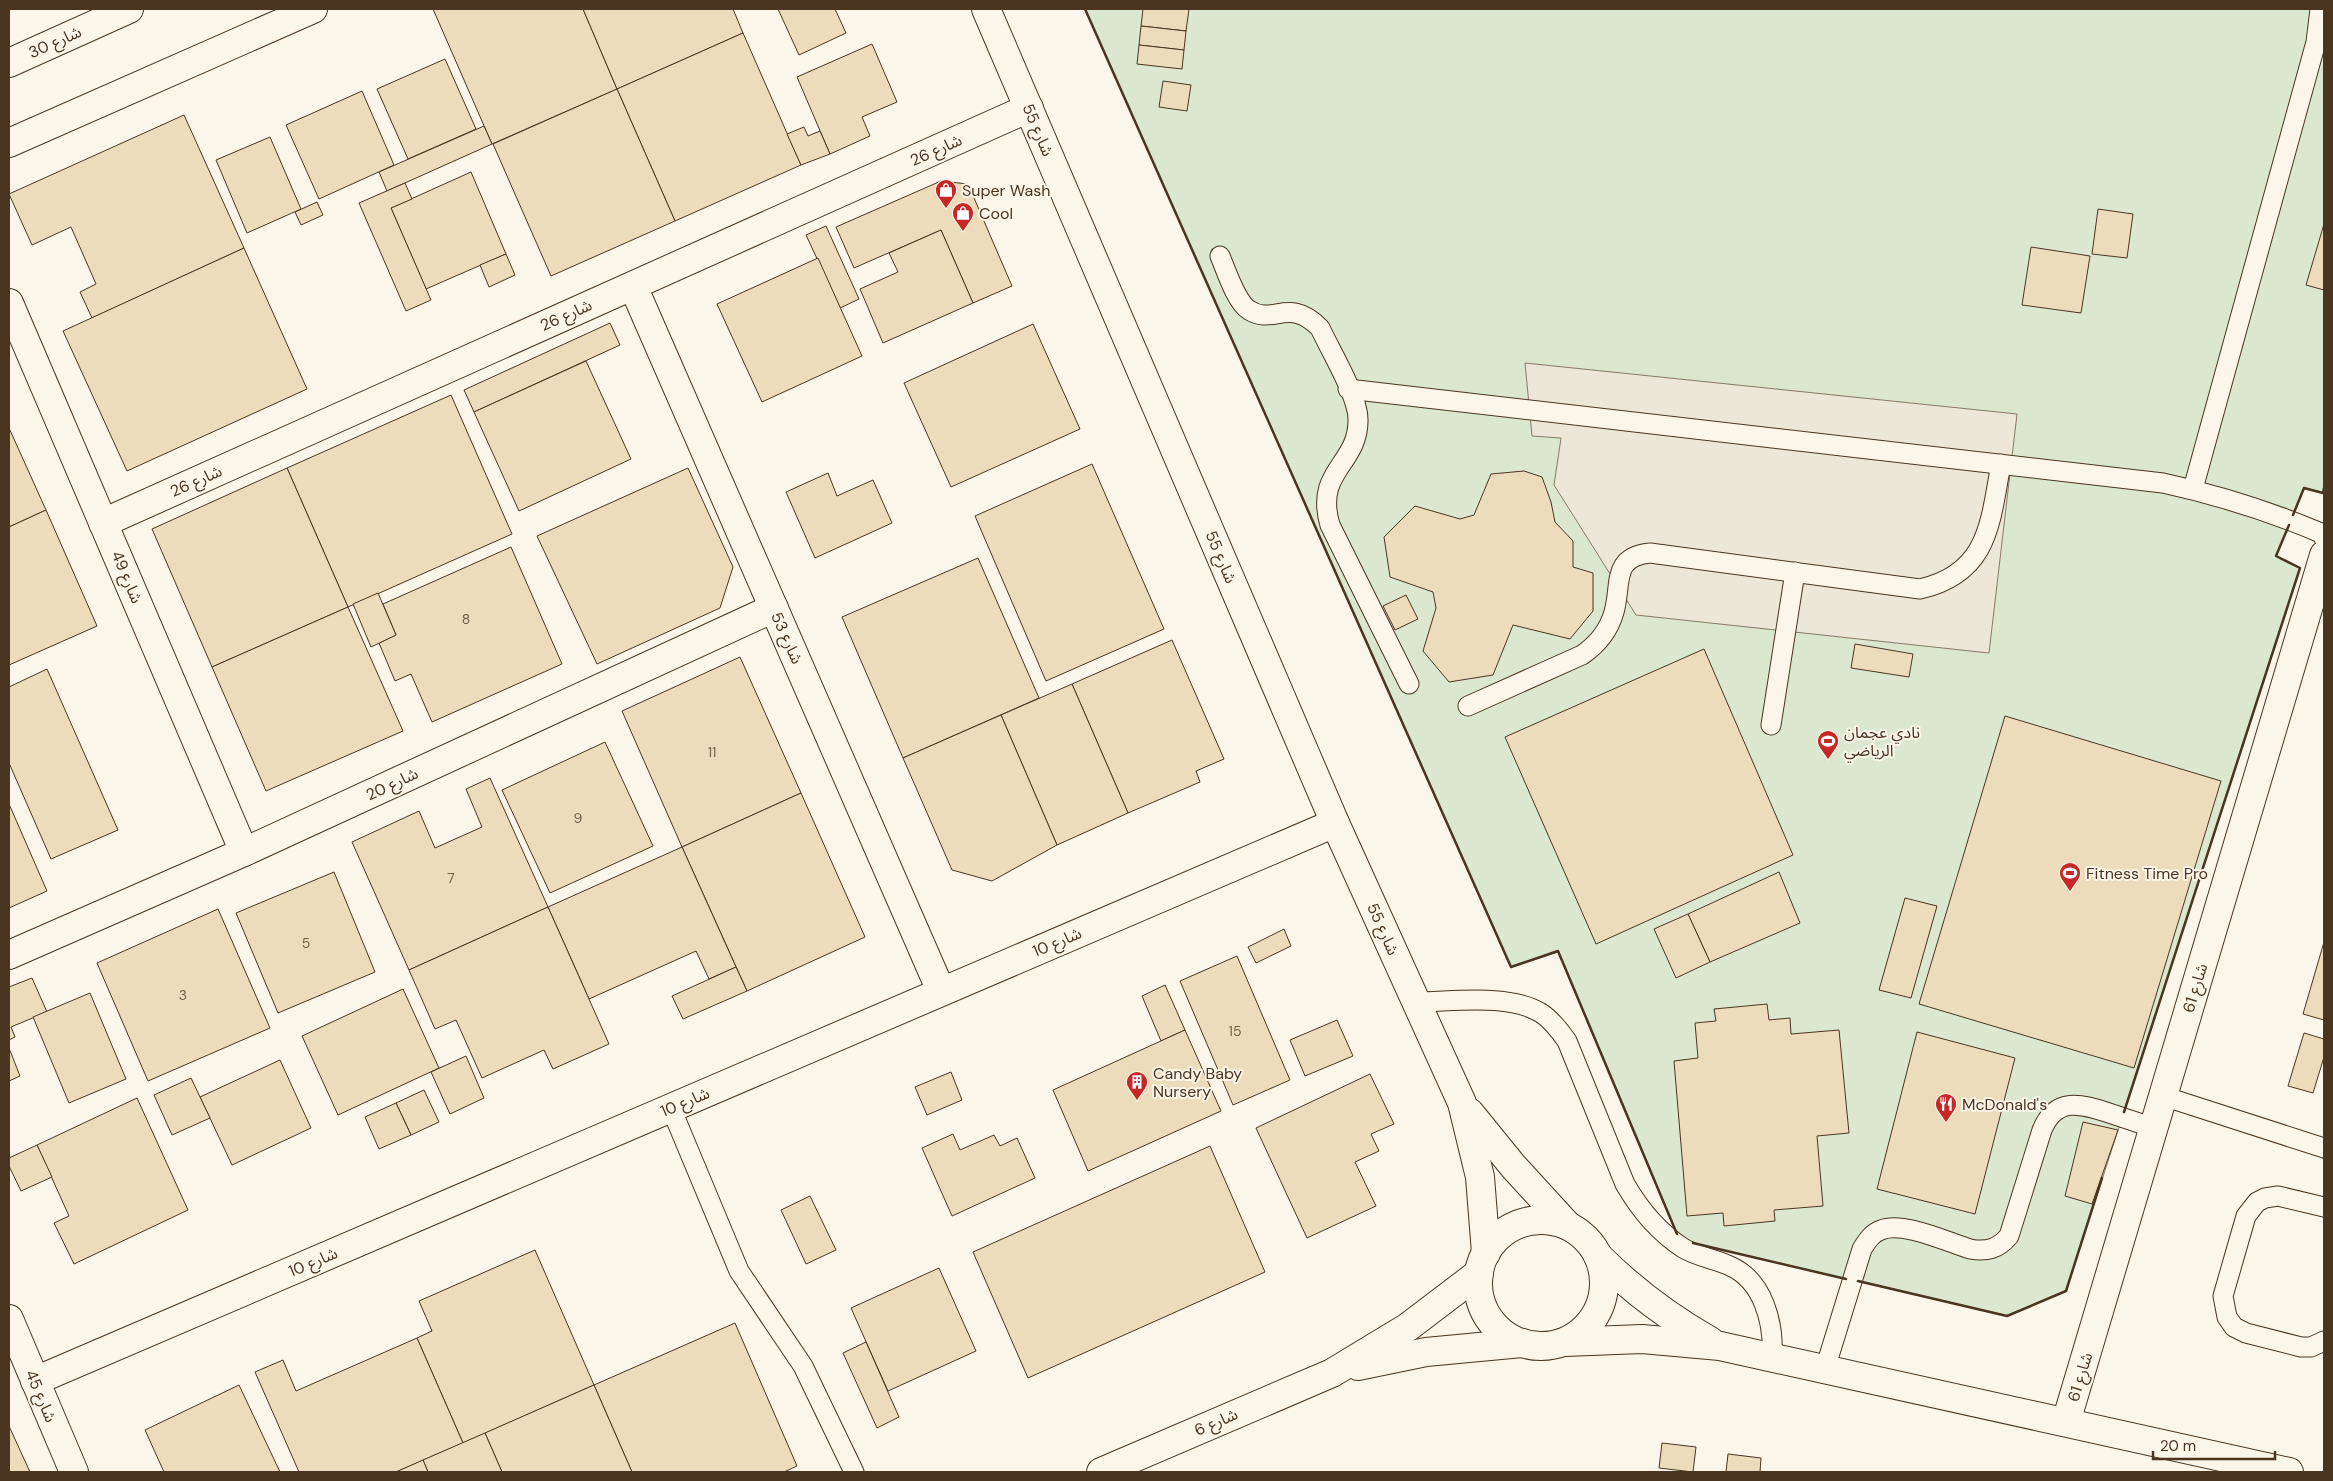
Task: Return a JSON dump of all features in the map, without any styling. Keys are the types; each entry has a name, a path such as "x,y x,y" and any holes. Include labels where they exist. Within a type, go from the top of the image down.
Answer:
{"street":[{"name":"شارع 30","path":"9,63 129,9"},
{"path":"9,143 313,9"},
{"name":"شارع 55","path":"986,9 1335,823 1462,1104 1480,1178 1483,1263"},
{"name":"شارع 26","path":"103,523 1029,108"},
{"name":"شارع 53","path":"633,286 941,991"},
{"name":"شارع 49","path":"9,303 244,852"},
{"name":"شارع 61","path":"2066,1422 2324,555"},
{"name":"شارع 20","path":"9,955 244,852 774,608"},
{"name":"شارع 10","path":"35,1382 1335,823"},
{"name":"شارع 55","path":"1462,1104 1513,1166 1567,1225"},
{"path":"1720,1346 1667,1316 1620,1278 1598,1256 1580,1233 1567,1225 1549,1221 1530,1221 1512,1227 1497,1238 1483,1263 1479,1296 1487,1316 1502,1333 1522,1343 1543,1346 1565,1342 1642,1339 1720,1346 2289,1472"},
{"path":"1565,1342 1582,1331 1596,1315 1603,1296 1604,1276 1598,1256"},
{"name":"شارع 6","path":"1101,1472 1332,1373 1408,1327 1483,1263"},
{"name":"شارع 45","path":"9,1319 74,1472"},
{"name":"شارع 6","path":"1332,1373 1426,1352 1522,1343"}],"lane":[{"path":"2193,489 2316,42 2320,9"},
{"path":"2316,42 2324,24"},
{"path":"1220,256 1240,302 1248,310 1259,315 1271,316 1282,312 1302,314 1320,328 1355,402 1358,418 1357,434 1351,450 1331,478 1326,493 1326,509 1330,524 1409,684"},
{"path":"1348,389 2135,479 2193,489 2258,508 2321,533 2324,538"},
{"path":"1468,706 1582,655 1594,647 1610,623 1615,610 1618,579 1622,568 1629,559 1639,554 1650,553 1920,589 1939,585 1955,576 1970,564 1986,537 2001,464"},
{"path":"1771,725 1795,572"},
{"path":"1415,1002 1506,1001 1534,1009 1556,1026 1567,1041 1625,1184 1636,1202 1665,1235 1686,1249 1731,1266 1753,1286 1764,1302 1770,1320 1773,1338 1772,1358"},
{"path":"2163,1096 2324,1148"},
{"path":"1825,1369 1862,1249 1869,1238 1879,1230 1891,1227 1904,1228 1970,1249 1981,1251 1992,1249 2002,1244 2009,1236 2046,1120 2061,1107 2082,1105 2154,1128"},
{"path":"671,1108 739,1271 803,1366 854,1472"},
{"path":"2324,1207 2278,1196 2265,1198 2257,1202 2246,1216 2223,1296 2227,1317 2234,1327 2246,1333 2301,1347 2311,1347 2324,1341"}],"green space":[{"name":"نادي عجمان الرياضي","path":"1085,9 2324,9 2323,493 2304,488 2276,556 2300,568 2066,1291 2007,1316 1679,1240 1558,952 1511,967"}],"shaded area":[{"path":"1525,363 2017,414 1989,653 1636,615 1554,485 1561,438 1532,436"}],"building":[{"path":"433,9 583,9 617,89 492,144"},
{"path":"583,9 733,9 743,33 617,89"},
{"path":"778,9 835,9 846,33 799,55"},
{"path":"1143,9 1189,9 1186,31 1141,26"},
{"path":"1141,26 1186,31 1184,50 1139,45"},
{"path":"743,33 801,165 675,221 617,89"},
{"path":"872,44 897,102 862,117 870,136 830,154 797,77"},
{"path":"1139,45 1184,50 1182,69 1137,64"},
{"path":"445,59 476,129 408,159 377,89"},
{"path":"1163,81 1191,85 1187,111 1159,107"},
{"path":"617,89 675,221 551,276 493,144"},
{"path":"362,91 394,165 319,199 286,125"},
{"path":"184,115 244,248 92,318 80,292 96,284 71,227 32,245 9,194"},
{"path":"484,126 492,144 387,191 379,172"},
{"path":"804,127 808,136 820,131 830,154 801,165 787,134"},
{"path":"270,137 301,209 247,233 216,160"},
{"path":"471,172 506,254 426,289 391,208"},
{"path":"941,181 968,184 1012,286 973,303 941,230 854,268 836,227"},
{"path":"405,183 412,199 391,208 431,300 406,311 359,203"},
{"path":"317,202 323,215 301,225 295,212"},
{"path":"2098,209 2133,214 2127,258 2092,254"},
{"path":"2324,224 2324,290 2306,285"},
{"path":"826,226 859,299 840,308 806,235"},
{"path":"941,230 973,303 883,343 860,289 898,272 889,253"},
{"path":"2031,247 2090,256 2081,313 2022,305"},
{"path":"244,248 307,389 127,471 63,331"},
{"path":"506,254 515,275 489,287 480,265"},
{"path":"818,258 862,356 762,402 717,304"},
{"path":"610,323 620,345 474,412 464,390"},
{"path":"1033,324 1080,429 951,487 904,383"},
{"path":"586,361 631,459 519,511 474,412"},
{"path":"451,395 512,534 348,607 287,468"},
{"path":"9,428 46,510 9,527"},
{"path":"1092,464 1164,629 1046,681 975,516"},
{"path":"287,468 348,607 212,667 152,529"},
{"path":"688,468 733,567 720,608 597,664 537,536"},
{"path":"1524,471 1542,477 1551,502 1555,522 1573,541 1573,567 1593,573 1593,611 1570,639 1513,625 1493,675 1449,682 1423,651 1436,608 1433,592 1390,577 1384,537 1415,506 1460,519 1474,515 1491,474"},
{"path":"828,473 837,496 873,480 892,523 815,558 786,492"},
{"path":"46,510 97,626 9,665 9,527"},
{"path":"511,547 562,664 432,722 411,674 395,681 379,643 396,635 383,604"},
{"path":"978,558 1039,698 903,758 842,617"},
{"path":"378,593 396,635 371,647 353,604"},
{"path":"1406,595 1418,619 1395,630 1383,606"},
{"path":"348,607 403,731 266,791 212,667"},
{"path":"1172,640 1224,759 1196,771 1200,782 1128,813 1072,684"},
{"path":"1855,644 1913,654 1909,677 1851,668"},
{"path":"1704,649 1793,855 1596,944 1505,737"},
{"path":"740,657 801,793 682,847 622,711"},
{"path":"47,669 118,830 51,859 9,763 9,687"},
{"path":"1072,684 1128,813 1057,845 1001,715"},
{"path":"1001,715 1057,845 992,881 952,870 903,758"},
{"name":"Fitness Time Pro","path":"2005,716 2221,781 2134,1068 1919,1004"},
{"path":"605,742 653,846 550,893 502,790"},
{"path":"490,778 548,907 409,970 352,842 419,811 435,848 482,827 466,789"},
{"path":"801,793 865,937 747,991 682,847"},
{"path":"9,804 47,891 9,908"},
{"path":"682,847 736,967 709,979 696,951 589,999 548,907"},
{"path":"334,872 375,972 278,1013 236,913"},
{"path":"1779,872 1800,923 1710,962 1688,914"},
{"path":"1905,898 1937,906 1911,998 1879,990"},
{"path":"548,907 609,1044 553,1069 544,1050 482,1078 456,1020 435,1029 409,970"},
{"path":"218,909 270,1028 148,1081 97,963"},
{"path":"1688,914 1710,962 1676,978 1654,929"},
{"path":"1284,929 1291,946 1256,963 1248,947"},
{"path":"2324,942 2324,1020 2303,1014"},
{"path":"1237,956 1290,1080 1233,1105 1180,981"},
{"path":"736,967 747,991 683,1019 672,996"},
{"path":"32,978 47,1012 11,1027 15,1037 9,1040 9,987"},
{"path":"1165,985 1185,1030 1161,1041 1142,996"},
{"path":"403,989 439,1068 338,1115 302,1036"},
{"path":"90,993 126,1079 69,1103 33,1017"},
{"path":"1767,1004 1769,1020 1790,1018 1791,1034 1839,1030 1849,1133 1817,1136 1823,1206 1774,1210 1775,1221 1724,1226 1723,1213 1687,1216 1674,1061 1698,1058 1695,1023 1716,1021 1714,1009"},
{"path":"1337,1020 1353,1056 1305,1076 1290,1040"},
{"name":"Candy Baby Nursery","path":"1185,1030 1221,1111 1088,1171 1053,1090"},
{"name":"McDonald's","path":"1917,1032 2015,1058 1975,1214 1877,1189"},
{"path":"2304,1033 2324,1039 2324,1057 2313,1093 2288,1086"},
{"path":"9,1048 20,1076 9,1081"},
{"path":"466,1056 484,1098 450,1114 431,1072"},
{"path":"280,1060 311,1128 232,1165 200,1097"},
{"path":"951,1072 962,1100 927,1115 915,1087"},
{"path":"1370,1074 1394,1124 1371,1134 1379,1151 1355,1162 1376,1206 1307,1238 1256,1128"},
{"path":"191,1078 210,1118 172,1135 154,1095"},
{"path":"424,1090 439,1122 411,1135 396,1103"},
{"path":"137,1098 188,1210 74,1264 54,1223 69,1216 37,1145"},
{"path":"396,1103 411,1135 379,1149 365,1117"},
{"path":"2083,1122 2118,1130 2092,1204 2065,1196"},
{"path":"953,1134 960,1150 994,1135 1000,1146 1017,1138 1035,1178 952,1216 922,1148"},
{"path":"37,1145 52,1177 21,1191 9,1166 9,1158"},
{"path":"1210,1146 1265,1272 1028,1378 973,1252"},
{"path":"810,1196 836,1250 806,1264 781,1210"},
{"path":"535,1250 594,1385 463,1443 417,1338 432,1331 419,1301"},
{"path":"939,1268 976,1351 888,1391 851,1308"},
{"path":"735,1323 797,1466 784,1472 632,1472 594,1385"},
{"path":"417,1338 463,1443 396,1472 299,1472 255,1372 283,1360 296,1391"},
{"path":"866,1342 899,1417 877,1428 843,1353"},
{"path":"239,1385 280,1472 164,1472 145,1430"},
{"path":"594,1385 632,1472 502,1472 485,1433"},
{"path":"9,1426 30,1472 9,1472"},
{"path":"485,1433 502,1472 428,1472 423,1460"},
{"path":"1662,1443 1696,1447 1693,1472 1659,1468"},
{"path":"1728,1454 1761,1458 1760,1472 1726,1472"},
{"path":"423,1460 428,1472 396,1472"}],"wall":[{"path":"1085,9 1511,967 1558,951 1677,1234"},
{"path":"2293,515 2304,488 2323,493 2324,488"},
{"path":"2124,1112 2300,568 2276,556 2289,525"},
{"path":"1858,1281 2007,1316 2066,1291 2102,1178"},
{"path":"1693,1243 1846,1279"}],"place":[{"name":"Super Wash","path":"946,209"},
{"name":"Cool","path":"963,232"},
{"name":"نادي عجمان الرياضي","path":"1828,760"},
{"name":"Fitness Time Pro","path":"2070,892"},
{"name":"Candy Baby Nursery","path":"1137,1101"},
{"name":"McDonald's","path":"1946,1123"}]}
